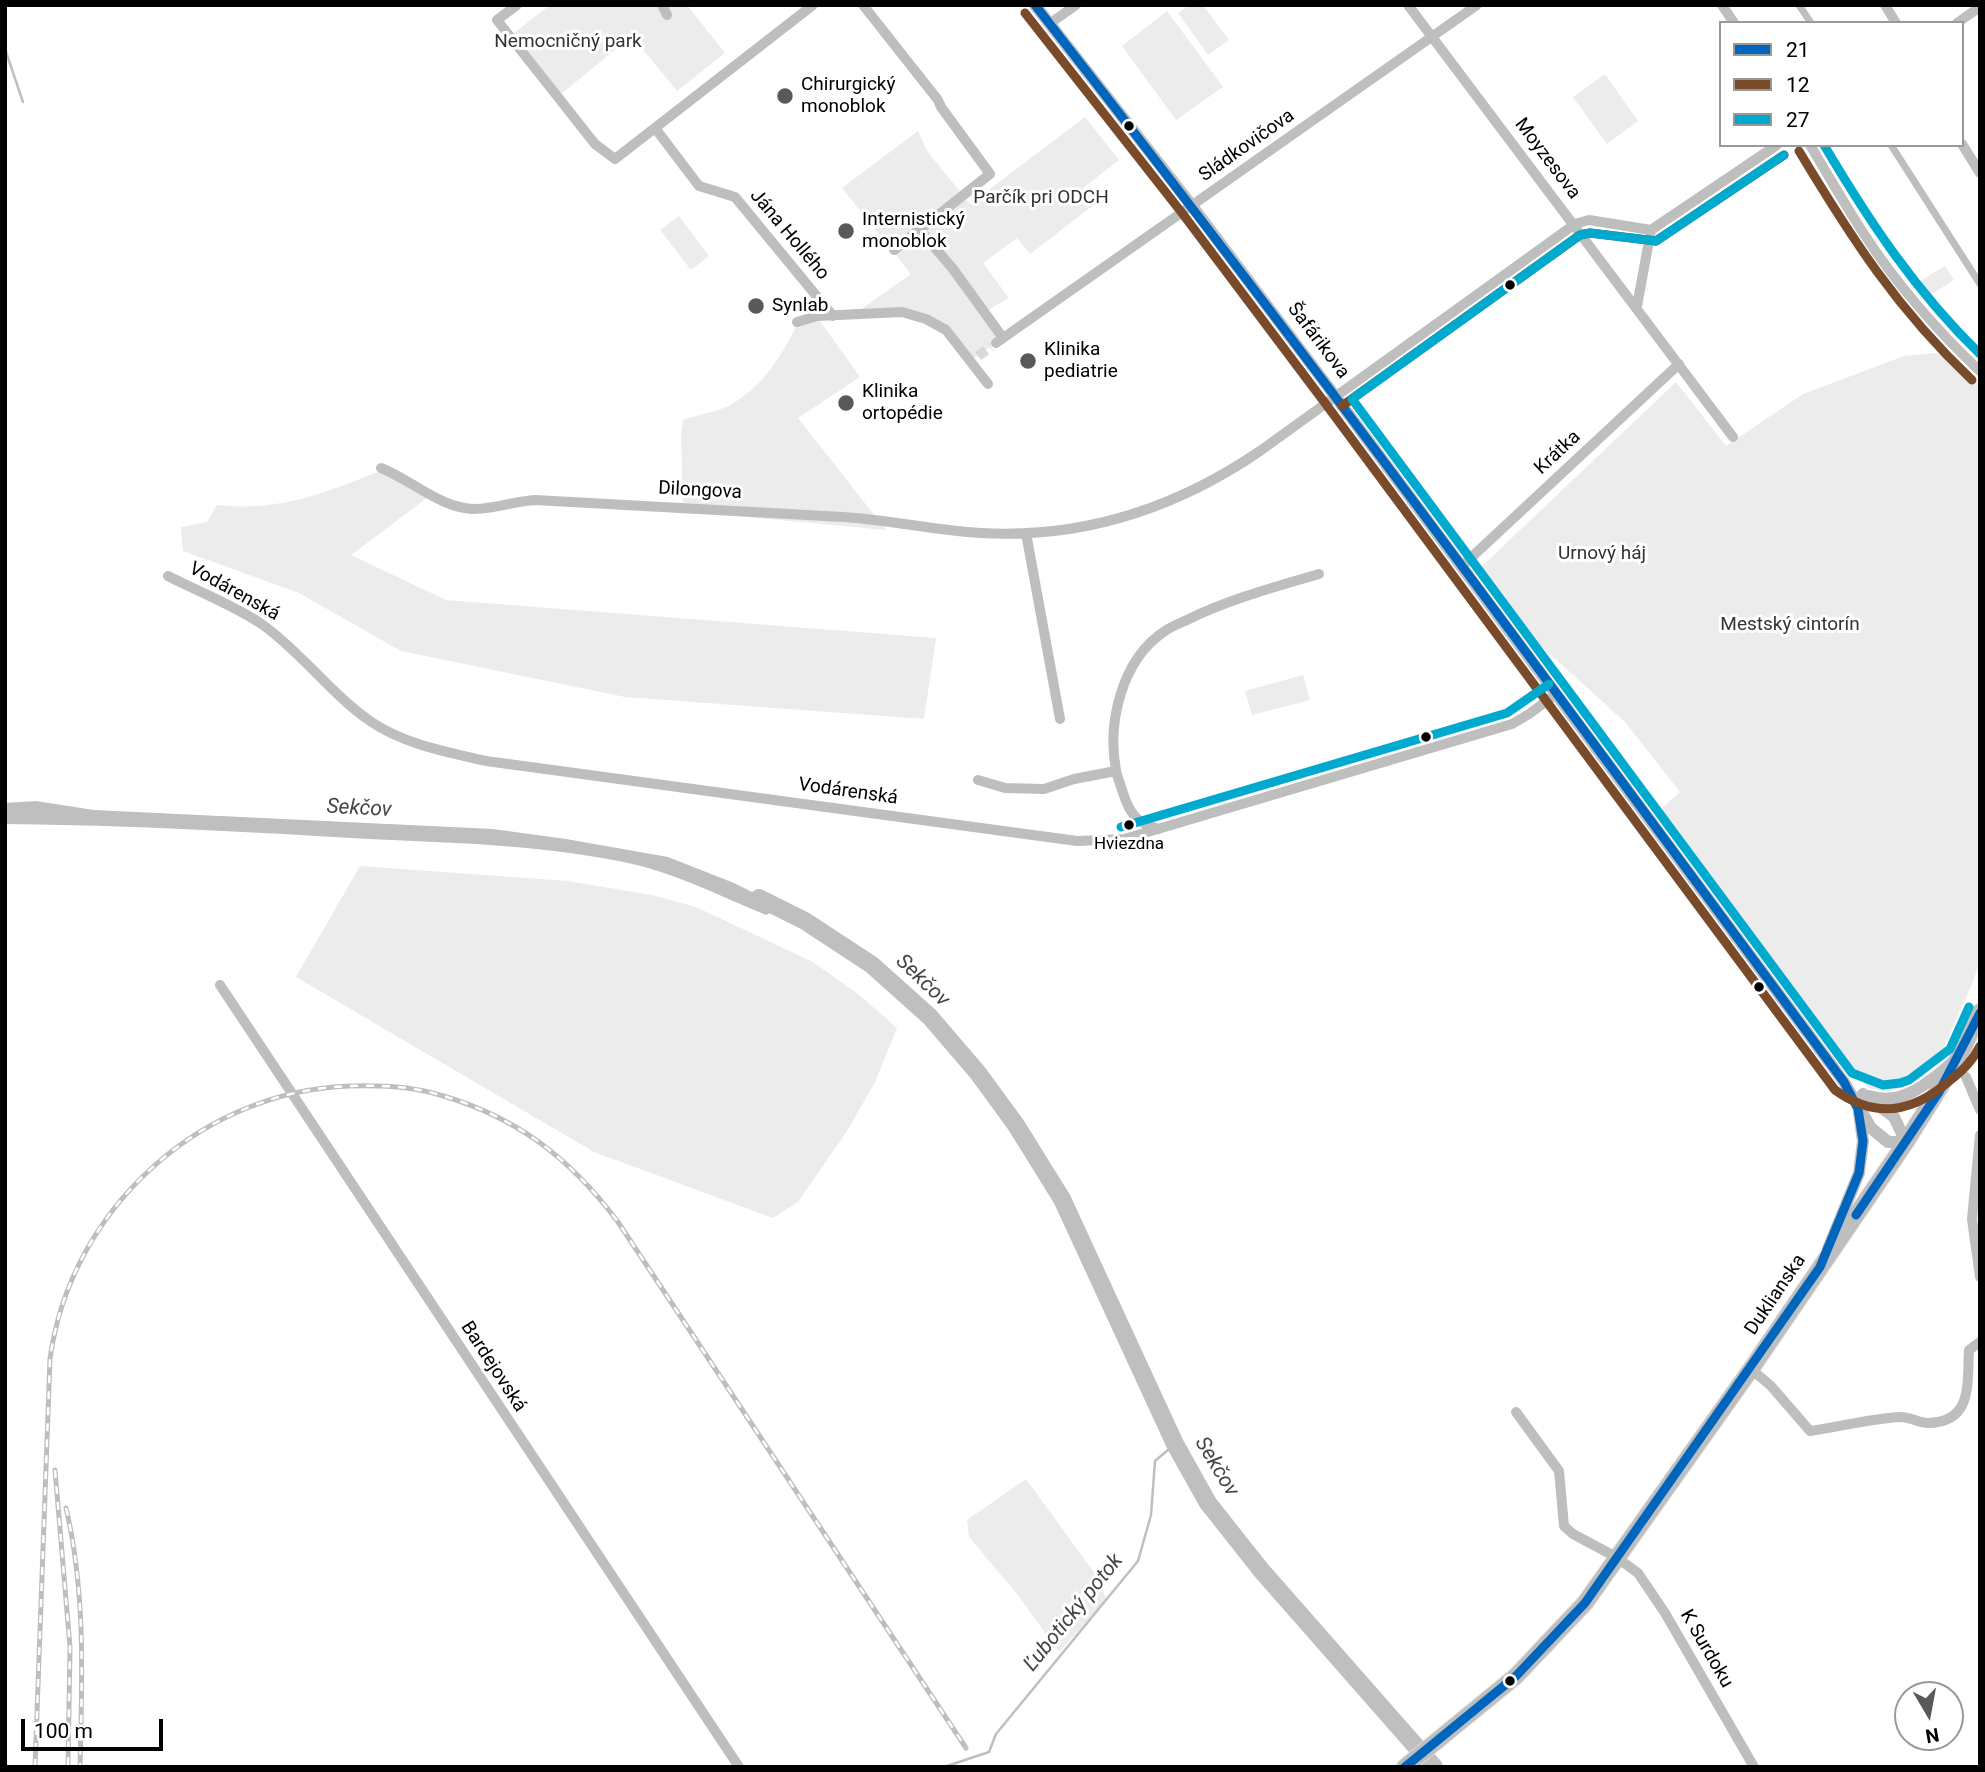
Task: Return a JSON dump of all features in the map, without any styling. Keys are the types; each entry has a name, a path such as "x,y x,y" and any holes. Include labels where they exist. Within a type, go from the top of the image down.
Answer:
{"main road":[{"name":"Duklianska","path":"1405,1767 1516,1676 1585,1602 1751,1369 1906,1142 1959,1056 1980,1013"}],"street":[{"path":"517,5 497,20 595,144 615,159 813,5"},
{"path":"863,5 938,100 990,174 894,250"},
{"name":"Šafárikova","path":"1035,5 1192,206 1335,396 1844,1082 1858,1109 1879,1136 1888,1142 1906,1142"},
{"path":"1049,24 1076,5"},
{"name":"Moyzesova","path":"1408,5 1733,437"},
{"name":"Sládkovičova","path":"919,229 953,269 999,340 1477,5"},
{"path":"1722,5 1733,21"},
{"path":"1799,5 1810,21"},
{"path":"1885,5 1895,21"},
{"path":"1960,21 1980,7"},
{"name":"Jána Hollého","path":"655,128 699,186 735,197 833,316"},
{"path":"1575,224 1589,219 1651,229 1774,147"},
{"path":"1811,147 1871,243 1935,325 1980,371"},
{"path":"1892,147 1980,284"},
{"path":"1964,147 1980,173"},
{"name":"Dilongova","path":"381,468 397,474 440,500 469,508 535,500 850,518 979,533 1026,533 1118,519 1174,500 1242,464 1575,224"},
{"path":"1637,306 1651,229"},
{"path":"797,322 817,316 902,313 926,319 946,330 974,359 988,384"},
{"name":"Krátka","path":"1461,568 1679,364"},
{"path":"1026,533 1060,719"},
{"path":"1160,830 1146,826 1129,812 1116,771 1114,745 1118,708 1125,681 1135,663 1164,631 1199,614 1245,596 1319,574"},
{"name":"Vodárenská","path":"168,576 261,623 370,721 394,734 429,747 486,761 1077,841 1124,839 1160,830 1512,724 1556,694"},
{"path":"978,780 1005,788 1044,789 1073,779 1116,771"},
{"name":"Bardejovská","path":"220,985 739,1767"},
{"path":"1863,1094 1876,1098 1898,1097 1920,1089 1959,1056"},
{"path":"1966,1077 1980,1110"},
{"path":"1844,1082 1894,1117 1906,1142"},
{"path":"1821,1267 1859,1173 1863,1141 1858,1109"},
{"path":"1980,1135 1972,1219 1980,1277"},
{"path":"1751,1369 1771,1386 1810,1431 1903,1417 1924,1423 1943,1422 1958,1413 1966,1397 1969,1350 1980,1342"},
{"path":"1516,1412 1559,1471 1564,1526 1573,1534 1616,1557"},
{"name":"K Surdoku","path":"1616,1557 1638,1573 1657,1601 1754,1767"}],"green space":[{"name":"Nemocničný park","path":"550,5 687,5 725,53 677,91 632,36 561,94 514,33"},
{"path":"1190,5 1203,5 1229,40 1208,55 1178,13"},
{"path":"1167,11 1223,87 1176,120 1122,46"},
{"path":"1605,74 1638,121 1607,144 1573,97"},
{"name":"Parčík pri ODCH","path":"1085,117 1119,160 1083,188 1095,204 1030,254 1017,238 983,263 1009,298 985,312 1003,338 970,361 945,330 914,316 853,315 911,274 842,188 918,131 927,151 970,204"},
{"path":"679,216 709,256 691,270 660,230"},
{"path":"1945,266 1954,280 1927,297 1918,282"},
{"path":"817,317 860,377 798,418 886,530 683,511 683,420 726,407 743,397 771,369 799,322"},
{"name":"Mestský cintorín","path":"1946,354 1980,385 1980,959 1937,1063 1914,1082 1887,1091 1867,1087 1659,811 1680,792 1625,722 1519,626 1477,571 1676,382 1726,446 1803,394 1904,356"},
{"path":"380,471 428,497 351,555 446,600 936,638 924,719 625,697 401,651 299,593 183,551 181,527 207,522 217,505 261,506 301,499"},
{"path":"1303,675 1310,700 1252,715 1245,691"},
{"path":"360,866 568,881 652,895 696,907 813,962 858,994 897,1028 875,1082 849,1128 798,1202 773,1218 594,1152 296,977"},
{"path":"1026,1479 1093,1571 1107,1600 1059,1652 1017,1594 969,1537 967,1520"}],"shaded area":[{"path":"36,801 94,810 493,829 566,839 668,857 734,883 782,907 766,915 646,867 564,852 188,829 5,824 5,803"}],"waterway":[{"path":"5,49 23,102"},
{"name":"Sekčov","path":"759,898 805,921 872,965 930,1017 978,1073 1016,1125 1062,1199 1175,1444 1208,1503 1261,1570 1434,1767"},
{"name":"Ľubotický potok","path":"944,1767 989,1752 996,1734 1138,1561 1151,1515 1155,1461 1175,1444"}],"tunnel":[{"path":"978,356 991,347"}],"railway":[{"path":"35,1767 50,1359 62,1305 84,1254 114,1208 151,1168 194,1135 243,1110 295,1093 350,1086 418,1090 468,1104 518,1128 561,1159 581,1178 618,1222 966,1748"},
{"path":"55,1470 70,1647 68,1767"},
{"path":"66,1508 80,1604 80,1767"}],"transit line":[{"name":"21","path":"1035,5 1241,272 1443,541 1844,1082 1858,1109 1863,1141 1859,1173 1820,1267 1585,1603 1516,1676 1405,1767"},
{"name":"12","path":"1025,13 1182,213 1325,403 1835,1090 1864,1105 1879,1108 1907,1106 1921,1100 1953,1078 1970,1062 1980,1046"},
{"name":"27","path":"1825,147 1858,201 1914,281 1980,354"},
{"name":"12","path":"1799,151 1857,243 1898,300 1972,380"},
{"name":"12","path":"1342,406 1580,235 1590,233 1656,241 1784,155"},
{"name":"27","path":"1784,155 1656,241 1590,233 1580,235 1352,399 1852,1073 1883,1085 1909,1080 1950,1049 1969,1007"},
{"name":"27","path":"1121,827 1507,713 1549,684"},
{"name":"21","path":"1856,1215 1939,1092 1980,1013"}],"place":[{"name":"Chirurgický monoblok","path":"785,96"},
{"name":"Internistický monoblok","path":"846,231"},
{"name":"Synlab","path":"756,306"},
{"name":"Klinika pediatrie","path":"1028,361"},
{"name":"Klinika ortopédie","path":"846,403"},
{"name":"Hviezdna","path":"1129,825"}],"park label":[{"name":"Urnový háj","path":"1602,554"}]}
